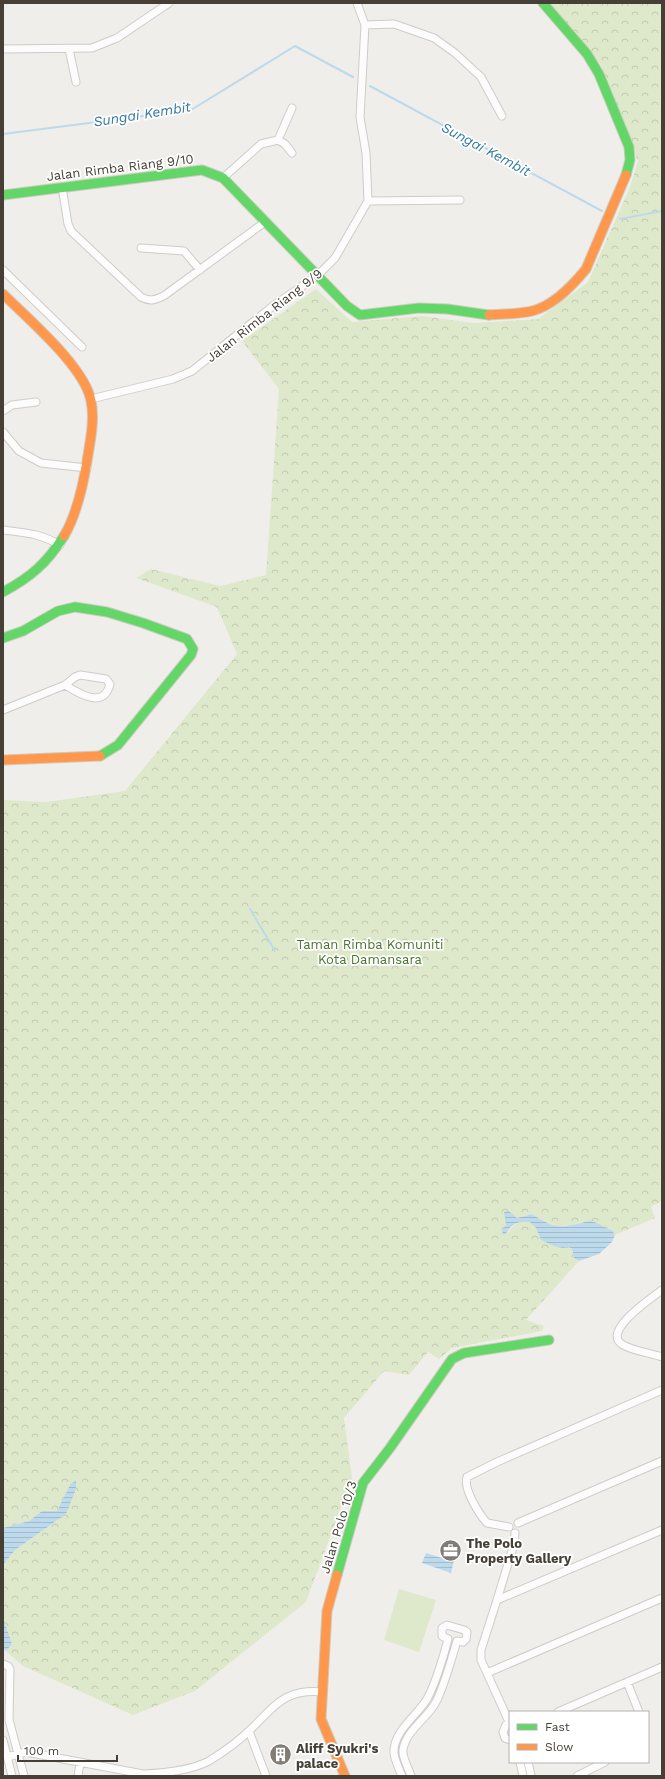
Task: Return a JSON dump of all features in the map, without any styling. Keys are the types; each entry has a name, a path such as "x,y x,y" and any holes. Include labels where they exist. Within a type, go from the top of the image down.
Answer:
{"street":[{"path":"3,49 92,48 117,38 169,3"},
{"path":"357,3 365,25 360,117 366,153 368,201 460,200"},
{"name":"Jalan Rimba Riang 9/10","path":"3,195 202,170 223,178 347,306 360,315 432,308 496,315 540,309 550,303 578,279 586,269 628,171 630,160 629,147 599,74 587,54 543,3"},
{"path":"365,25 394,24 434,38 455,53 481,77 502,116"},
{"path":"69,49 76,82"},
{"path":"278,140 292,108"},
{"path":"223,178 261,144 278,140 285,144 292,153"},
{"path":"62,187 68,224 71,231 146,300 156,300 166,295 265,222"},
{"name":"Jalan Rimba Riang 9/9","path":"95,398 173,379 192,371 273,306 317,276 335,258 368,201"},
{"path":"141,248 184,251 200,270"},
{"path":"3,270 82,347"},
{"path":"3,294 63,354 95,398 86,468 77,507 60,545 46,564 16,586 3,592"},
{"path":"3,411 12,405 36,402"},
{"path":"3,432 19,451 41,463 86,468"},
{"path":"3,530 46,537 60,545"},
{"path":"3,638 25,631 54,612 69,607 92,609 114,614 187,639 192,649 191,655 118,745 110,751 99,757 3,760"},
{"path":"3,710 65,685 80,675 106,679 110,684 108,690 104,694 90,698 65,685"},
{"path":"662,1290 622,1322 617,1335 618,1341 624,1345 662,1356"},
{"name":"Jalan Polo 10/3","path":"345,1776 321,1719 327,1611 363,1483 390,1448 452,1359 464,1353 549,1340"},
{"path":"509,1527 487,1523 478,1512 470,1496 466,1481 467,1477 497,1462 662,1390"},
{"path":"509,1527 512,1523 518,1524 662,1460"},
{"path":"509,1722 481,1660 481,1650 514,1544 515,1533 520,1528 518,1524"},
{"path":"509,1527 511,1532 515,1533"},
{"path":"497,1600 662,1530"},
{"path":"487,1673 662,1598"},
{"path":"445,1625 466,1631 467,1635 465,1641 457,1641 448,1638 441,1634 442,1628 445,1625"},
{"path":"402,1776 395,1757 395,1747 402,1729 421,1708 428,1697 448,1638"},
{"path":"411,1776 403,1749 410,1734 428,1714 436,1701 457,1641"},
{"path":"5,1665 10,1669 10,1720 22,1753 24,1776"},
{"path":"560,1711 662,1667"},
{"path":"627,1682 638,1711"},
{"path":"7,1757 22,1753 143,1774 183,1770 209,1760 249,1731 278,1703 290,1696 303,1692 323,1692"},
{"path":"509,1724 506,1726 503,1736 509,1740"},
{"path":"249,1731 266,1776"},
{"path":"3,1740 12,1776"},
{"path":"78,1776 80,1763"},
{"path":"520,1763 524,1776"},
{"path":"528,1763 531,1776"},
{"path":"577,1776 603,1763"}],"green space":[{"name":"Taman Rimba Komuniti Kota Damansara","path":"547,3 662,3 662,1201 651,1207 655,1218 615,1235 612,1230 589,1221 579,1224 554,1227 532,1214 517,1218 509,1211 506,1225 502,1230 508,1233 514,1225 523,1222 531,1222 539,1235 569,1247 572,1249 574,1258 579,1261 526,1320 544,1326 542,1331 452,1348 439,1359 428,1352 409,1375 384,1371 344,1418 352,1478 306,1602 195,1691 133,1715 23,1666 6,1651 12,1644 3,1617 3,1565 15,1550 66,1514 70,1485 57,1512 42,1511 29,1521 3,1528 3,800 46,802 125,791 237,654 217,607 136,578 151,569 220,586 266,575 279,389 242,341 316,289 352,322 421,316 474,323 538,319 588,282 630,187 638,161 601,65"},
{"path":"399,1589 436,1600 419,1652 384,1640"}],"water":[{"path":"509,1211 517,1218 532,1214 549,1224 557,1226 580,1224 591,1221 612,1230 615,1235 612,1242 599,1254 579,1261 574,1258 572,1249 569,1247 558,1247 541,1240 536,1228 530,1222 516,1223 503,1235 502,1230 506,1225 504,1212"},
{"path":"76,1480 76,1489 66,1514 15,1550 3,1565 3,1528 29,1521 42,1511 57,1511 70,1485"},
{"path":"426,1553 445,1559 447,1557 455,1556 451,1573 422,1563"},
{"path":"3,1617 12,1644 6,1651 3,1649"}],"waterway":[{"name":"Sungai Kembit","path":"3,134 191,110 295,46 353,77"},
{"name":"Sungai Kembit","path":"370,86 602,211"},
{"name":"Sungai Kembit","path":"620,219 662,211"},
{"path":"250,909 275,951"}],"traffic: fast":[{"path":"543,3 587,54 599,74 629,147 630,160 626,175"},
{"path":"3,195 202,170 223,178 347,306 360,315 419,308 447,309 489,315"},
{"path":"3,592 22,581 45,562 64,536"},
{"path":"3,638 23,631 58,611 75,607 107,612 187,639 193,649 191,655 118,745 100,756"},
{"path":"337,1575 363,1483 390,1448 452,1359 464,1353 549,1340"}],"traffic: slow":[{"path":"489,315 522,313 540,308 555,300 575,282 586,269 626,175"},
{"path":"3,294 40,329 67,359 78,373 91,401 92,431 84,480 73,519 64,536"},
{"path":"3,760 100,756"},
{"path":"337,1575 327,1611 321,1719 345,1776"}],"place":[{"name":"The Polo Property Gallery","path":"450,1550"},
{"name":"Aliff Syukri's palace","path":"280,1755"}]}
